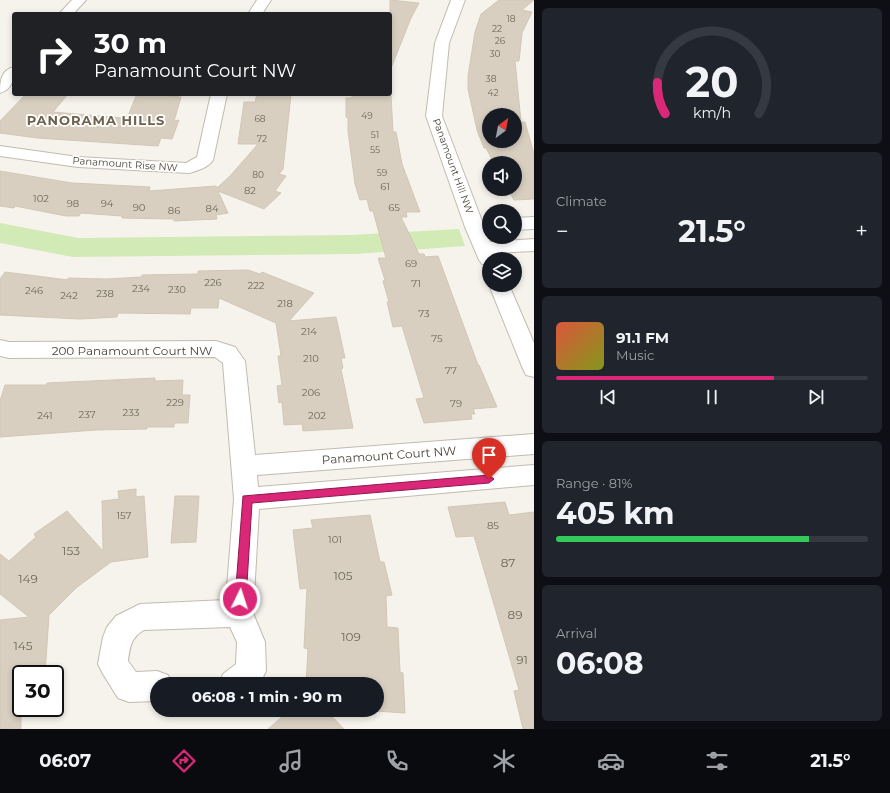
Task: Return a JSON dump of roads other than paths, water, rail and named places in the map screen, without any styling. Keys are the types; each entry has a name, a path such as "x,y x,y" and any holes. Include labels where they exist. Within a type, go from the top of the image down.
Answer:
{"street":[{"path":"68,12 80,0"},
{"path":"256,12 264,0"},
{"name":"Panamount Hill NW","path":"458,0 442,43 434,116 482,226"},
{"path":"0,88 12,73"},
{"name":"Panamount Rise NW","path":"0,151 78,162 189,168 205,160 219,96"},
{"path":"522,224 534,223"},
{"path":"496,252 534,244"},
{"path":"502,292 534,369"},
{"name":"200 Panamount Court NW","path":"0,348 9,350 216,349 227,353 234,361 245,482 239,613"},
{"name":"Panamount Court NW","path":"245,482 534,444"},
{"path":"245,482 534,475"},
{"path":"150,686 129,687 113,664 117,637 126,625 140,617 239,613 251,642 250,671 243,677"}],"district":[{"name":"PANORAMA HILLS","path":"96,120"}]}
